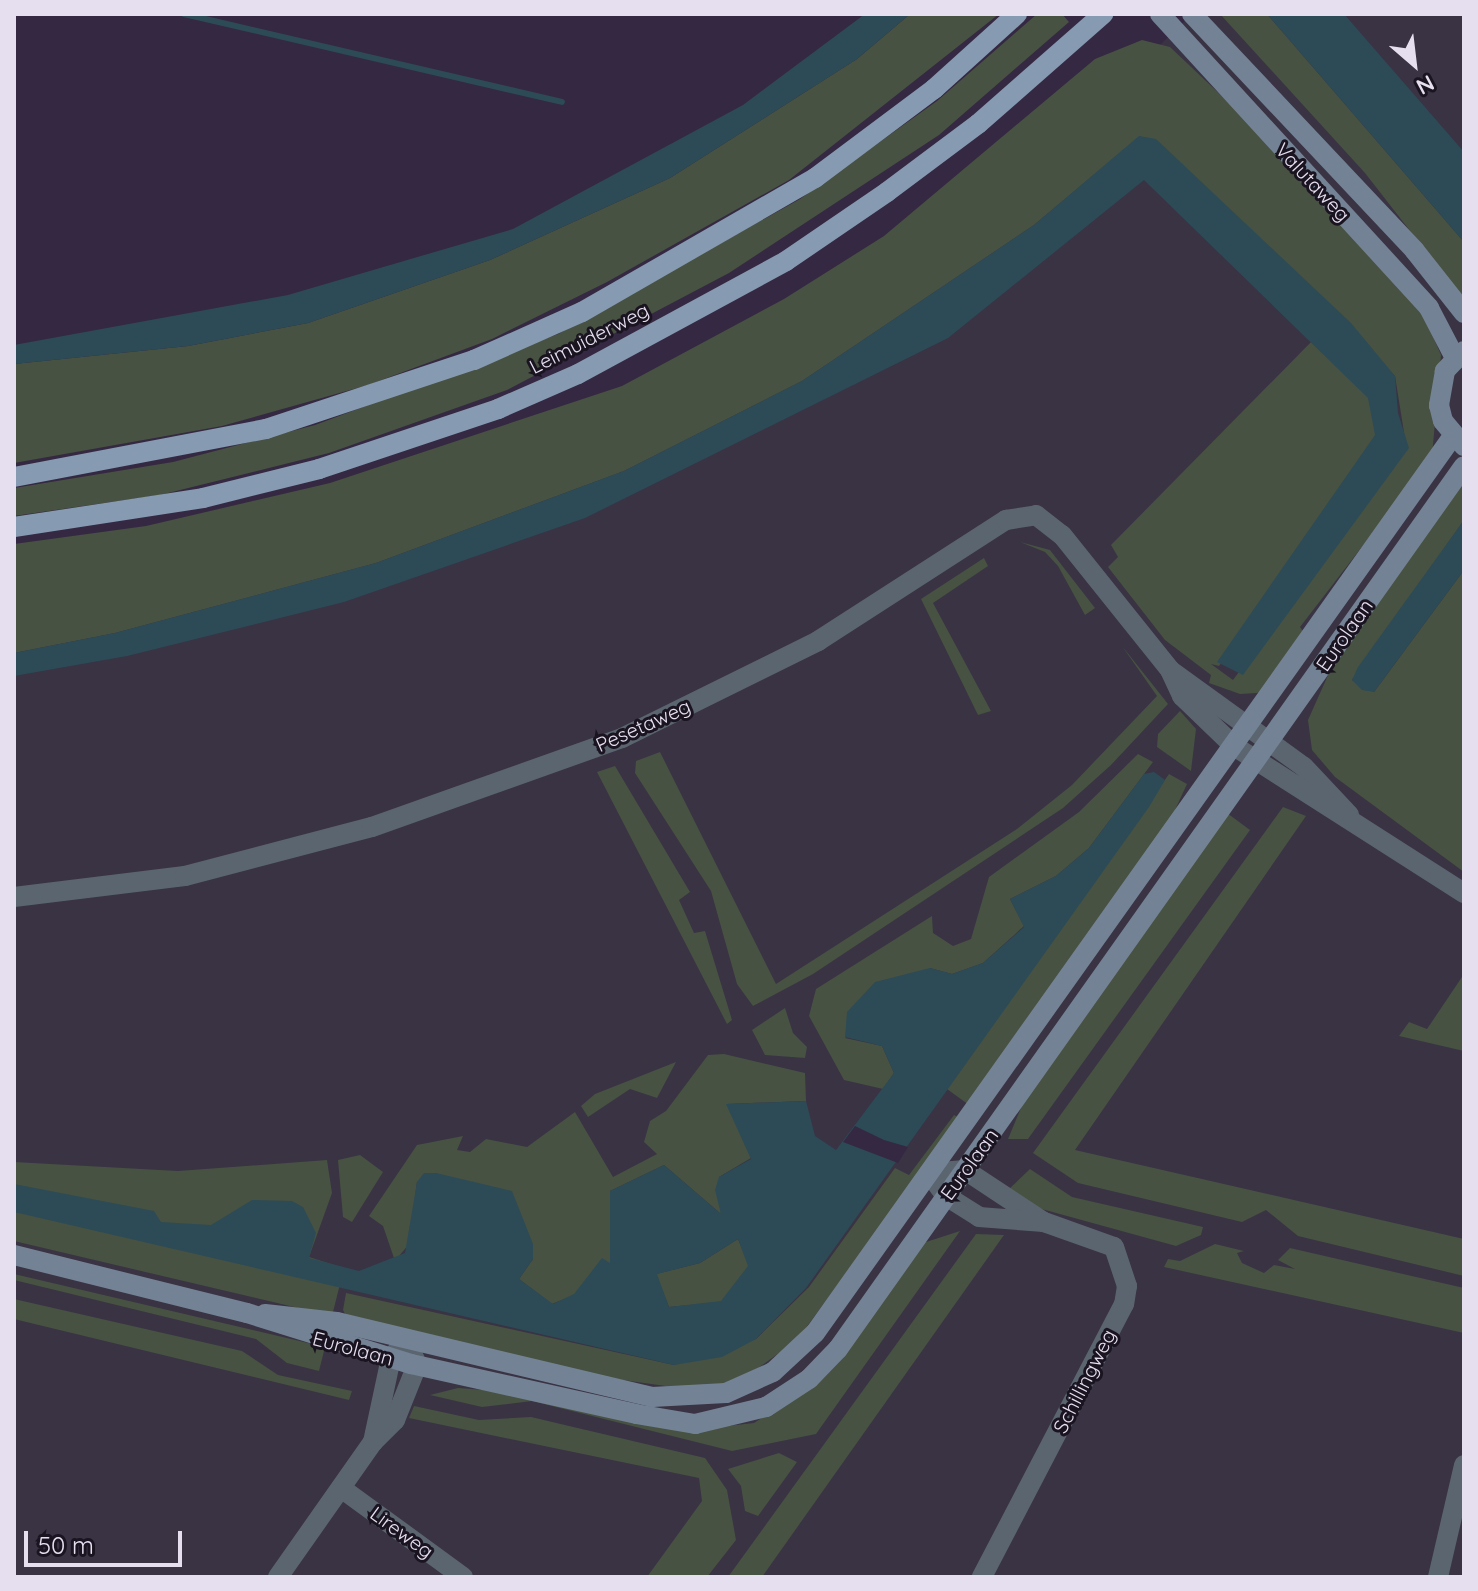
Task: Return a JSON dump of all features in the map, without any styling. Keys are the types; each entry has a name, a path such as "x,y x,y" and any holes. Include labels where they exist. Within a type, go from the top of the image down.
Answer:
{"main road":[{"name":"Leimuiderweg","path":"14,477 139,458 266,429 474,360 582,312 815,178 934,89 1017,14"},
{"name":"Leimuiderweg","path":"14,527 203,498 319,469 498,409 578,374 786,261 887,192 978,124 1103,14"},
{"name":"Valutaweg","path":"1160,14 1429,308 1459,354"},
{"name":"Valutaweg","path":"1192,14 1415,251 1464,313"},
{"path":"1458,441 1443,421 1439,388 1459,354"},
{"name":"Eurolaan","path":"247,1313 337,1322 652,1397 726,1393 773,1372 815,1333 1234,746 1458,441"},
{"name":"Eurolaan","path":"17,1258 247,1313 417,1365 669,1421 695,1424 746,1415 788,1393 825,1363 1464,466"}],"street":[{"name":"Pesetaweg","path":"14,897 185,876 358,831 622,738 818,641 1006,520 1036,515 1062,535 1170,670 1182,696 1234,746 1316,802 1351,817"},
{"name":"Pesetaweg","path":"1170,670 1270,741 1328,787 1351,817"},
{"path":"1351,817 1464,893"},
{"path":"929,1173 965,1170"},
{"name":"Schillingweg","path":"965,1170 1044,1222 1114,1247 1127,1286 1124,1304 982,1577"},
{"name":"Schillingweg","path":"929,1173 946,1196 979,1217 1044,1222"},
{"path":"278,1577 373,1442 395,1420 417,1365 407,1340 391,1358 373,1442"},
{"path":"1438,1577 1464,1465"},
{"name":"Lireweg","path":"341,1488 463,1577"}],"shaded area":[{"path":"1192,14 1464,14 1464,1577 14,1577 14,629 901,296"}],"green space":[{"path":"910,14 999,14 789,180 607,282 492,339 368,385 222,426 14,463 14,364 188,346 308,323 490,260 670,178 857,59"},
{"path":"1037,14 1062,14 1069,22 939,135 729,273 507,390 329,453 160,495 14,516 14,488 173,462 315,425 558,334 800,199 937,101"},
{"path":"1220,14 1267,14 1464,242 1464,300 1365,173"},
{"path":"1142,40 1170,47 1262,134 1424,316 1441,355 1432,456 1300,627 1305,634 1271,685 1257,693 1240,694 1209,683 1211,675 1165,640 1108,567 1118,557 1111,545 1314,339 1367,392 1378,438 1219,666 1211,664 1233,680 1406,445 1395,376 1140,136 1034,225 802,381 624,471 376,563 115,633 14,653 14,544 146,526 330,483 622,386 784,299 884,236 1095,59"},
{"path":"1464,478 1464,520 1352,680 1374,692 1464,570 1464,872 1335,777 1312,750 1308,720 1337,655"},
{"path":"1020,542 1050,550 1095,608 1085,615 1058,566 1045,552"},
{"path":"984,558 988,566 933,603 991,711 978,715 921,599"},
{"path":"1122,646 1168,704 1111,765 1063,808 813,974 753,1006 737,984 711,891 635,773 636,761 660,752 776,984 1017,829 1072,785 1157,696"},
{"path":"1180,711 1196,729 1191,771 1157,747 1158,734"},
{"path":"1138,754 1153,762 1089,848 1056,876 1010,899 1024,926 983,963 952,974 930,968 845,1038 882,1046 894,1073 883,1089 844,1080 809,1016 816,989 932,916 933,933 953,946 971,939 989,877 1079,812"},
{"path":"615,766 690,892 679,900 694,933 705,931 732,1020 727,1024 597,772"},
{"path":"1169,774 1187,784 1169,823 969,1105 947,1089"},
{"path":"1283,807 1306,816 1075,1150 1464,1239 1464,1276 1298,1236 1266,1210 1242,1222 1078,1183 1033,1153"},
{"path":"1227,813 1250,830 1028,1139 1008,1139 1023,1103"},
{"path":"1464,974 1464,1051 1399,1036 1409,1022 1427,1029"},
{"path":"785,1008 793,1033 807,1047 805,1058 765,1055 752,1030"},
{"path":"724,1054 805,1073 806,1101 727,1104 751,1158 719,1177 721,1214 664,1165 610,1191 610,1264 574,1295 552,1304 519,1279 533,1259 524,1223 436,1173 417,1182 409,1244 395,1261 383,1226 369,1216 417,1145 463,1136 457,1150 470,1152 486,1139 527,1147 575,1112 613,1177 657,1154 644,1142 650,1121 666,1111 708,1055"},
{"path":"676,1062 657,1098 630,1089 588,1117 581,1106 595,1094"},
{"path":"954,1115 960,1118 797,1340 758,1368 720,1385 680,1388 601,1377 348,1320 343,1310 346,1293 674,1365 756,1339 809,1287 895,1168 909,1175"},
{"path":"360,1155 383,1172 352,1222 343,1217 338,1160"},
{"path":"327,1160 332,1193 309,1257 344,1268 332,1316 14,1241 14,1162 178,1171"},
{"path":"1030,1169 1072,1197 1203,1227 1201,1235 1176,1246 1038,1208 1008,1190"},
{"path":"960,1231 816,1434 732,1451 532,1401 482,1407 430,1395 458,1388 515,1392 690,1430 754,1423 819,1381 923,1243"},
{"path":"976,1234 1004,1235 762,1577 728,1577"},
{"path":"738,1239 749,1266 721,1302 669,1307 656,1274 700,1263"},
{"path":"1215,1244 1244,1251 1237,1253 1242,1263 1264,1273 1274,1265 1295,1269 1278,1260 1290,1248 1464,1288 1464,1333 1164,1267 1168,1259 1180,1261"},
{"path":"14,1274 325,1347 319,1371 287,1363 256,1339 14,1280"},
{"path":"14,1299 242,1351 278,1375 352,1391 349,1400 14,1319"},
{"path":"414,1406 479,1420 531,1417 705,1458 727,1490 736,1540 707,1577 647,1577 702,1501 699,1478 409,1418"},
{"path":"779,1453 797,1462 758,1516 745,1511 741,1486 728,1469"}],"water":[{"path":"865,14 910,14 857,59 670,178 490,260 308,323 188,346 14,364 14,345 288,295 513,229 743,105"},
{"path":"1267,14 1344,14 1464,152 1464,242"},
{"path":"1139,136 1156,139 1351,323 1395,376 1398,413 1409,448 1243,675 1217,662 1375,435 1368,398 1144,180 948,338 585,518 344,602 127,656 14,676 14,653 115,633 376,563 624,471 802,381 1034,225"},
{"path":"1464,520 1464,570 1374,692 1362,690 1352,680 1358,667"},
{"path":"1154,772 1165,780 1149,807 806,1288 756,1339 722,1357 674,1365 14,1212 14,1184 154,1211 161,1222 211,1225 252,1200 292,1201 303,1207 316,1233 309,1258 359,1271 405,1253 417,1182 424,1173 436,1173 512,1191 533,1244 533,1259 519,1279 553,1304 574,1294 602,1258 610,1263 610,1191 664,1165 721,1214 715,1190 719,1177 751,1159 726,1104 806,1101 815,1136 836,1150 894,1073 882,1046 845,1037 847,1012 875,982 930,968 952,974 983,963 1024,927 1010,899 1056,876 1089,848 1144,774","holes":["738,1239 748,1266 721,1301 669,1307 657,1274 700,1263"]}],"pier":[{"path":"855,1126 908,1147 898,1163 843,1142"}],"waterway":[{"path":"184,14 562,102"}]}
